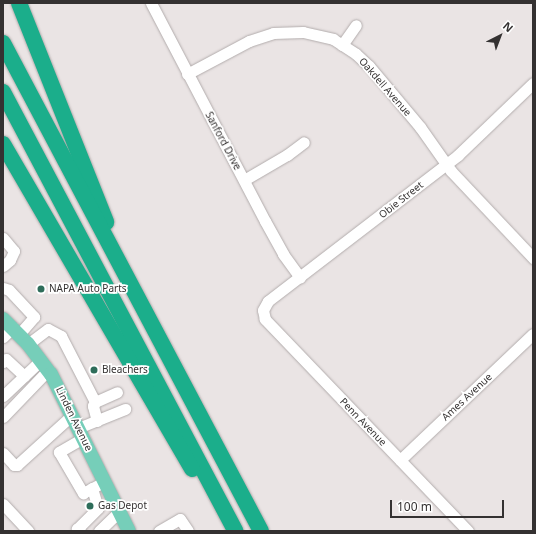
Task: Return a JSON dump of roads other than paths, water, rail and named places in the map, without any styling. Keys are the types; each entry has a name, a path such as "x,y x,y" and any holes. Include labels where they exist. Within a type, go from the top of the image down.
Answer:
{"highway":[{"path":"20,3 103,214 163,347"},
{"path":"3,43 261,531"},
{"path":"3,92 234,531"},
{"path":"3,144 176,444 234,531"}],"main road":[{"name":"Linden Avenue","path":"16,331 45,365 81,433 98,485 119,512 129,531"}],"street":[{"name":"Sanford Drive","path":"151,3 283,254 300,277"},
{"path":"342,45 356,25"},
{"name":"Oakdell Avenue","path":"188,74 249,41 273,33 315,34 342,45 369,66 420,127 446,164 533,258"},
{"name":"Obie Street","path":"263,310 268,301 446,164 533,83"},
{"path":"244,180 287,155 304,142"},
{"path":"3,238 14,251 10,260 3,266"},
{"path":"3,288 9,290 34,317 16,331 3,337"},
{"name":"Penn Avenue","path":"263,310 266,319 468,531"},
{"path":"16,331 48,330 54,331 61,336 95,402 93,406 97,421"},
{"name":"Ames Avenue","path":"400,460 533,334"},
{"path":"3,362 6,359 24,376"},
{"path":"3,395 24,376 45,365"},
{"path":"3,417 45,365"},
{"path":"95,402 117,392"},
{"path":"80,531 77,528 98,508 98,485 83,493 59,452 97,421 125,409"},
{"path":"3,453 14,465 17,464 72,415"},
{"path":"3,504 28,531"},
{"path":"99,531 119,512"},
{"path":"160,531 180,519 188,531"}],"place":[{"name":"NAPA Auto Parts","path":"41,289"},
{"name":"Bleachers","path":"94,370"},
{"name":"Gas Depot","path":"90,506"}]}
